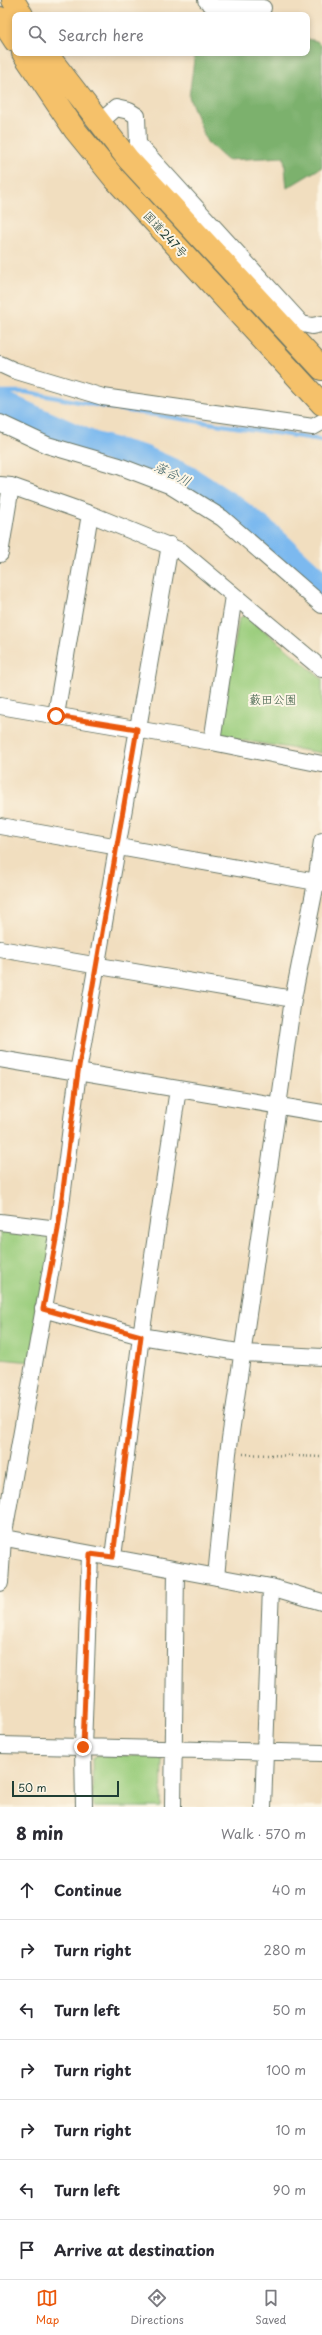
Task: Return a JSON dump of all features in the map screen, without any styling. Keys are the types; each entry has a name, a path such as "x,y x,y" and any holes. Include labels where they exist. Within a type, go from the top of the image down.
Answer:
{"highway":[{"path":"13,0 20,12"},
{"path":"0,18 12,36"},
{"path":"0,47 8,47 12,50"},
{"name":"国道247号","path":"34,58 99,123 128,159 322,369"},
{"name":"国道247号","path":"34,58 75,130 114,178 322,404"}],"street":[{"path":"206,0 214,7 263,8"},
{"path":"99,123 116,108 129,111 137,116 138,144 302,324 312,326 322,324"},
{"path":"0,364 13,370 103,397 313,427 322,422"},
{"path":"0,423 47,445 119,466 169,484 222,518 322,605"},
{"path":"0,554 6,485 90,514 181,550 322,670"},
{"path":"56,716 90,514"},
{"path":"0,1583 1,1537 58,1229 78,1072 170,545"},
{"path":"212,742 234,596"},
{"path":"0,706 212,742 322,764"},
{"path":"0,826 116,848 319,883"},
{"path":"216,1577 228,1453 244,1353 293,999 319,883 322,841"},
{"path":"0,949 293,999"},
{"path":"0,1059 322,1113"},
{"path":"113,1557 141,1336 178,1089"},
{"path":"0,1222 58,1229"},
{"path":"43,1309 141,1336 244,1353 322,1356"},
{"path":"1,1537 271,1587 322,1602"},
{"path":"84,1807 83,1747 90,1554"},
{"path":"174,1807 176,1570"},
{"path":"263,1807 271,1587"},
{"path":"0,1745 175,1751 266,1750 322,1753"}],"path":[{"path":"228,1453 322,1457"}],"green space":[{"path":"310,40 317,41 322,46 322,167 287,188 284,157 227,160 207,142 189,97 195,56 310,56"},
{"name":"藪田公園","path":"246,615 322,679 322,753 220,737 239,618"},
{"path":"0,1222 58,1229 33,1362 0,1359"},
{"path":"98,1755 158,1756 162,1760 161,1807 93,1807 92,1758"}],"waterway":[{"path":"0,392 26,392 123,410 322,440"},
{"name":"落合川","path":"0,403 94,445 142,458 187,478 236,510 267,534 322,585"}],"route":[{"path":"56,716 137,729 78,1072 58,1229 43,1309 141,1336 113,1557 90,1554 83,1747"}]}
